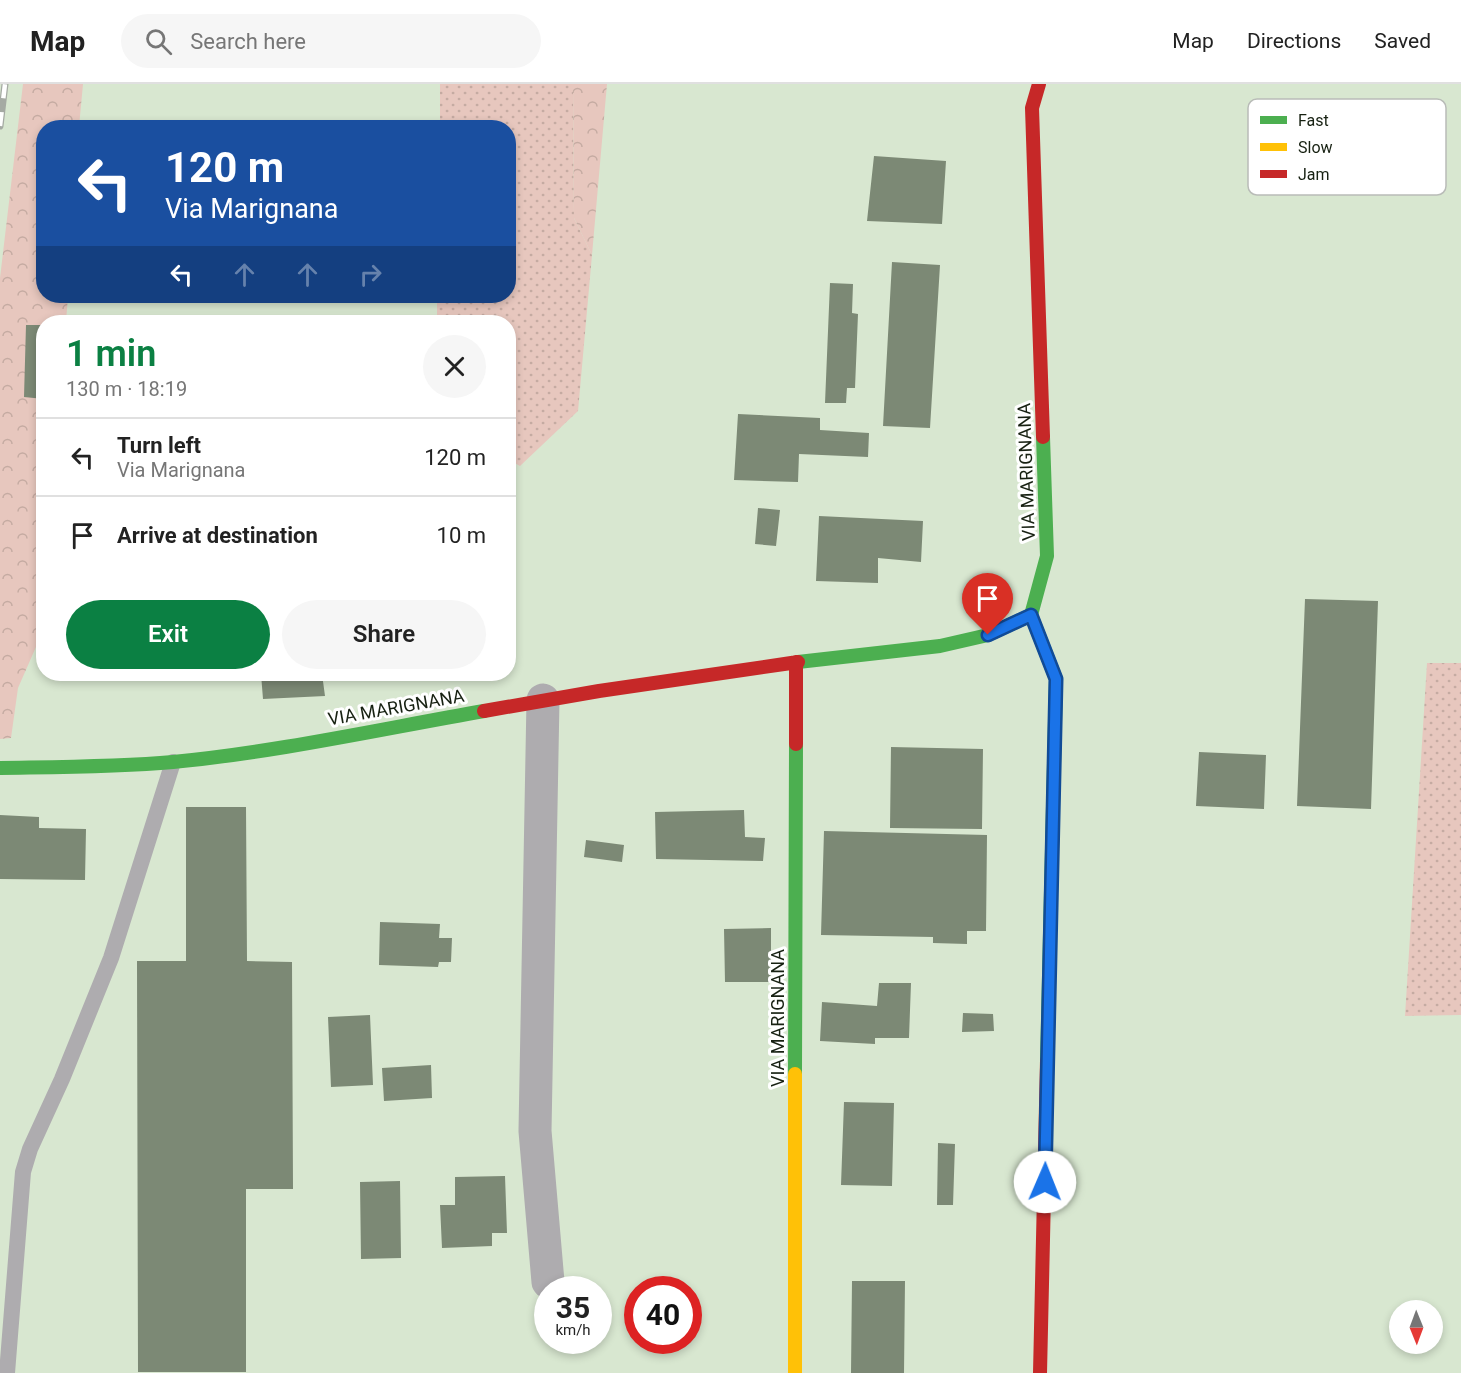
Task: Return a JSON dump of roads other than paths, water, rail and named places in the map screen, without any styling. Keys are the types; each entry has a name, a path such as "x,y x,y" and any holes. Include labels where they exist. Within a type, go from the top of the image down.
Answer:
{"street":[{"name":"VIA MARIGNANA","path":"0,768 91,767 173,762 244,753 543,700 796,662 940,646 988,635 1031,615 1047,556 1032,108 1039,84"},
{"path":"1031,615 1056,679 1040,1373"},
{"name":"VIA MARIGNANA","path":"795,1373 796,662"},
{"path":"543,700 535,1131 547,1276"}],"lane":[{"path":"7,1373 23,1172 30,1149 62,1079 111,958 173,762"}],"railway":[{"path":"0,126 5,84"}]}
